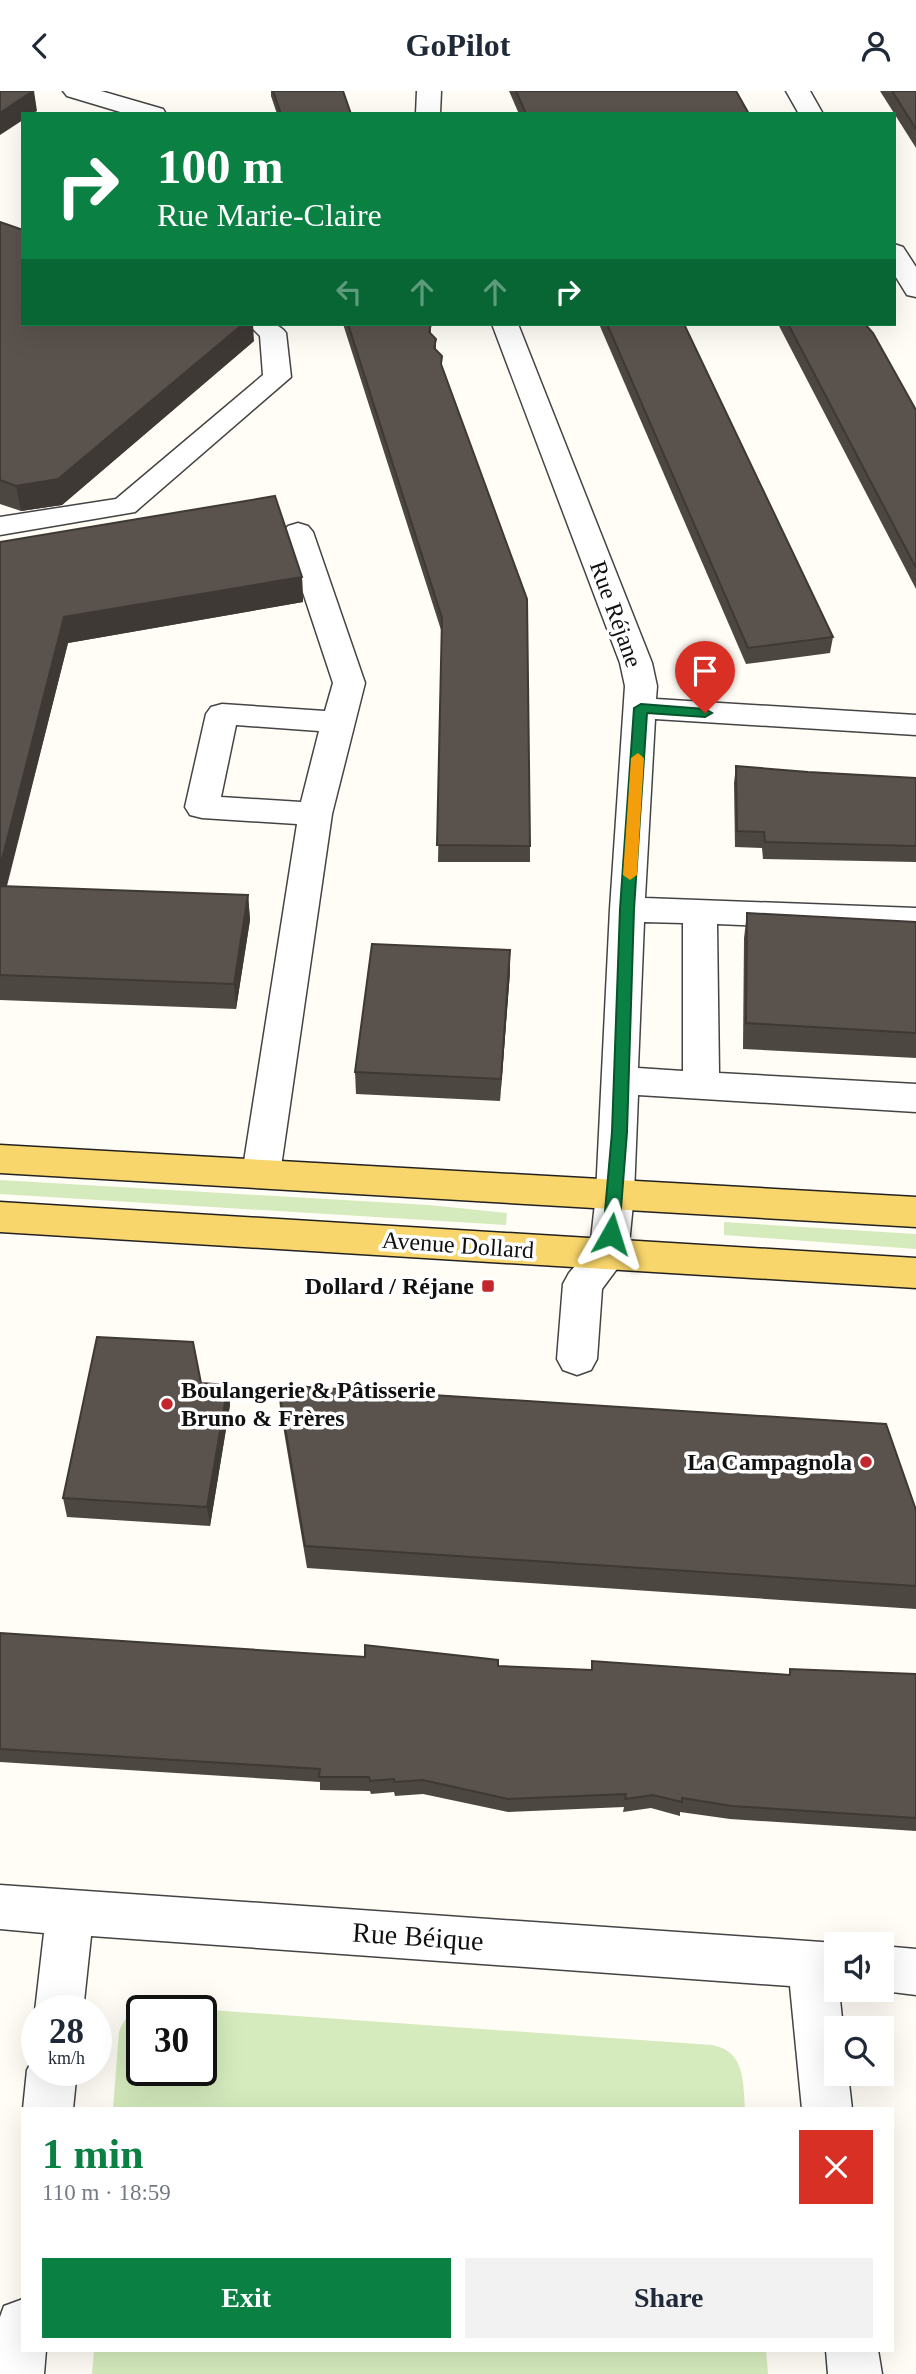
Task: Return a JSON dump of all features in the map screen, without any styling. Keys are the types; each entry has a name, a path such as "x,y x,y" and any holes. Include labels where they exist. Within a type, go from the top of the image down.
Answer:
{"main road":[{"path":"0,1159 916,1212"},
{"name":"Avenue Dollard","path":"0,1217 916,1273"}],"street":[{"path":"75,91 147,112"},
{"path":"428,112 429,91"},
{"path":"797,91 810,112"},
{"path":"896,255 916,289"},
{"path":"0,526 125,506 277,377 273,333 264,326"},
{"name":"Rue Réjane","path":"506,326 636,663 641,686 627,909 622,1081 609,1254"},
{"path":"261,1174 315,814 349,683 298,533"},
{"path":"641,708 916,725"},
{"path":"315,814 202,807 222,714 337,722"},
{"path":"627,909 916,920"},
{"path":"700,912 701,1086"},
{"path":"622,1081 916,1098"},
{"path":"577,1359 583,1284 609,1254"},
{"name":"Rue Béique","path":"0,1907 824,1965"},
{"path":"61,1995 70,1912"},
{"path":"894,1970 916,1972"},
{"path":"825,2002 827,2107"},
{"path":"48,2107 50,2086"},
{"path":"17,2374 21,2341"},
{"path":"852,2352 855,2374"}],"green space":[{"path":"0,1180 429,1205 507,1213 506,1225 0,1194"},
{"path":"724,1222 916,1234 916,1249 724,1235"},
{"path":"217,2010 712,2045 723,2048 736,2061 742,2078 745,2107 113,2107 119,2032 125,2021 126,2086 217,2086"},
{"path":"94,2352 766,2352 768,2374 92,2374"}],"building":[{"path":"0,91 33,91 0,113"},
{"path":"273,91 343,91 350,112 280,112"},
{"path":"516,91 736,91 748,112 525,112"},
{"path":"892,91 916,91 916,129"},
{"path":"0,222 21,229 21,326 241,326 58,479 16,486 0,480"},
{"path":"349,326 430,326 429,332 436,339 434,348 442,356 441,364 527,599 530,846 437,845 442,618"},
{"path":"608,326 685,326 833,637 748,648"},
{"path":"789,326 867,326 916,410 916,568"},
{"path":"275,496 302,577 64,617 0,867 0,542"},
{"path":"736,766 916,778 916,846 765,842 764,832 737,831"},
{"path":"0,886 248,895 234,984 0,975"},
{"path":"747,913 916,922 916,1033 746,1023"},
{"path":"372,944 510,950 501,1079 355,1072"},
{"path":"97,1337 193,1342 201,1383 228,1385 207,1507 63,1498"},
{"path":"278,1385 886,1424 916,1510 916,1586 305,1546"},
{"path":"0,1633 365,1657 365,1645 498,1660 498,1666 592,1670 592,1661 790,1675 790,1669 916,1674 916,1818 732,1806 682,1798 682,1802 653,1795 625,1799 626,1794 508,1799 423,1780 394,1782 394,1779 370,1781 369,1777 319,1777 320,1769 0,1749"}],"slow traffic":[{"path":"630,875 638,758"}],"place":[{"name":"Dollard / Réjane","path":"488,1286"},
{"name":"Boulangerie & Pâtisserie Bruno & Frères","path":"167,1404"},
{"name":"La Campagnola","path":"866,1462"}],"route":[{"path":"611,1234 620,1132 627,909 641,708 705,713"}]}
